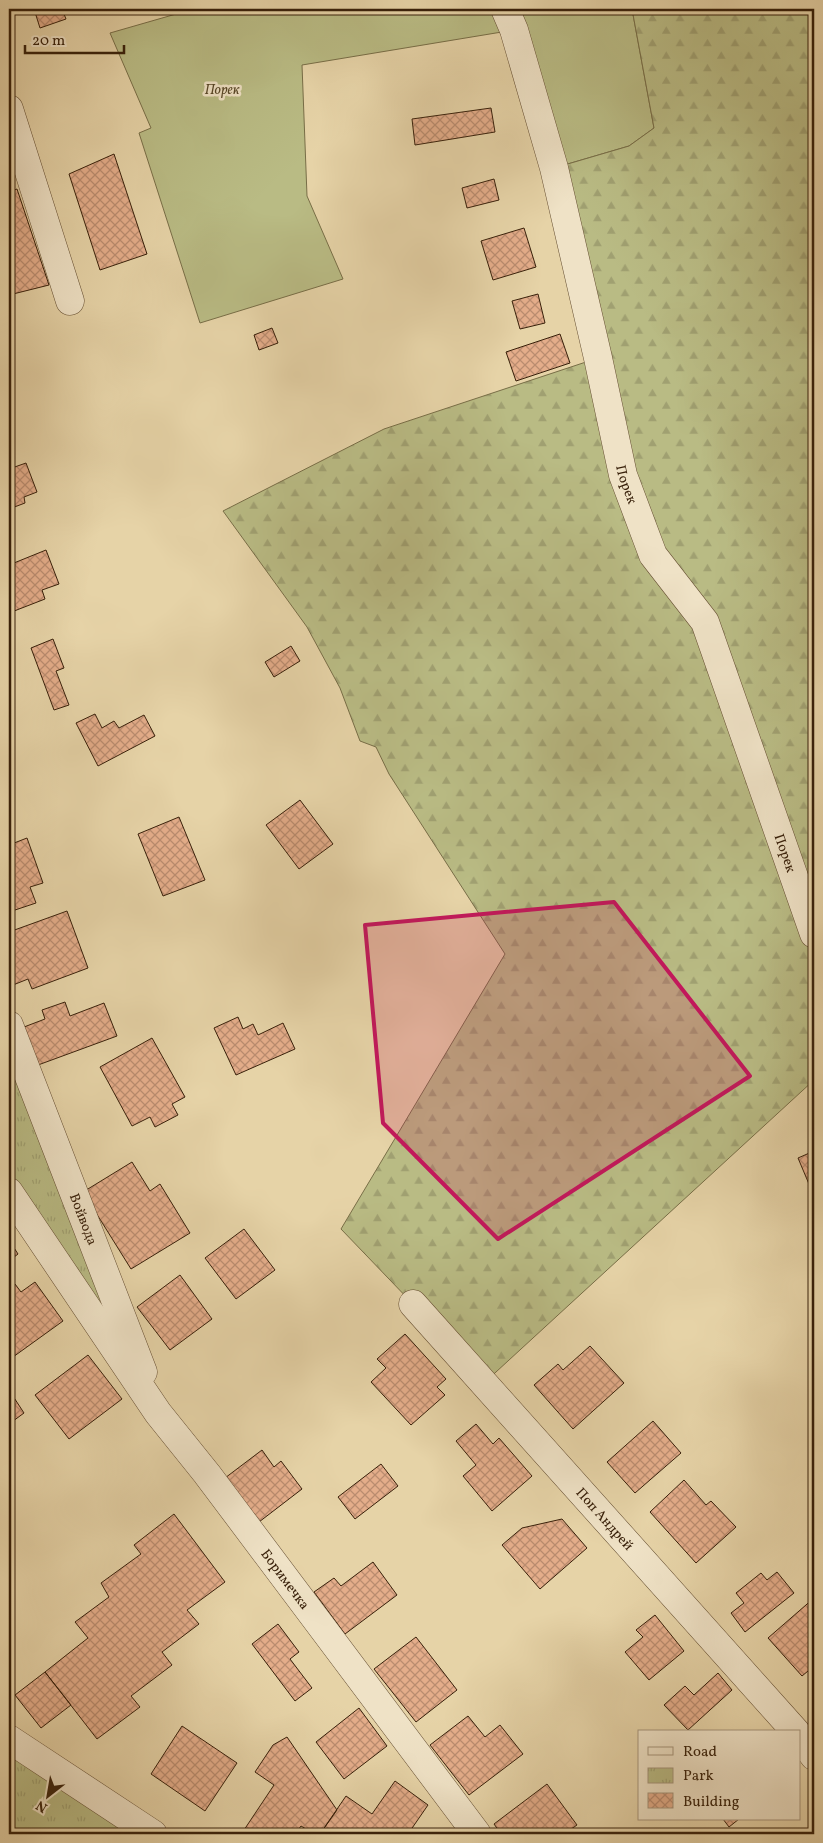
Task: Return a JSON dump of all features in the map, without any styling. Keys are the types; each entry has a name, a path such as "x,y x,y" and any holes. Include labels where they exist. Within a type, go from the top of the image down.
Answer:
{"street":[{"name":"Порек","path":"505,9 514,30 554,168 623,475 653,555 705,622 814,934"},
{"path":"9,109 70,301"},
{"name":"Войвода","path":"9,1025 158,1413"},
{"name":"Боримечка","path":"9,1192 158,1413 207,1474 477,1834"},
{"name":"Поп Андрей","path":"413,1304 794,1730"},
{"path":"800,1737 814,1756"},
{"path":"9,1739 153,1834"}],"highlighted area":[{"path":"614,902 750,1076 498,1239 383,1123 365,925"}],"green space":[{"name":"Порек","path":"183,9 632,9 654,128 629,146 554,168 514,30 302,65 307,196 343,279 200,323 139,133 151,128 110,33 183,12"},
{"path":"632,9 814,9 814,1080 484,1383 413,1304 341,1229 505,954 389,774 376,747 360,741 340,688 307,627 223,511 384,429 598,358 554,168 629,146 654,128"},
{"path":"9,1025 158,1413 9,1192"},
{"path":"9,1739 153,1834 9,1834"}],"building":[{"path":"34,9 62,9 66,19 40,28"},
{"path":"491,108 495,132 415,145 412,119"},
{"path":"114,154 147,254 100,270 69,174"},
{"path":"494,179 499,200 467,208 462,188"},
{"path":"17,189 49,285 13,294 9,287 9,192"},
{"path":"524,228 536,267 493,280 481,241"},
{"path":"538,294 545,323 520,329 512,301"},
{"path":"272,328 278,343 259,350 254,335"},
{"path":"560,334 570,363 516,381 506,352"},
{"path":"26,463 37,492 24,497 25,503 9,509 9,469"},
{"path":"46,550 59,584 42,590 45,599 9,613 9,565"},
{"path":"53,639 64,668 56,671 69,705 54,710 31,648"},
{"path":"291,646 300,661 274,677 265,662"},
{"path":"95,714 102,728 114,721 119,728 144,715 155,736 98,766 76,723"},
{"path":"300,800 333,844 299,869 266,825"},
{"path":"179,817 205,880 163,896 138,834"},
{"path":"27,838 43,883 30,887 36,903 9,912 9,845"},
{"path":"67,911 88,968 32,989 28,979 13,985 9,974 9,932"},
{"path":"65,1002 70,1016 104,1003 117,1036 38,1065 24,1027 45,1019 42,1010"},
{"path":"238,1017 243,1029 253,1024 258,1035 283,1023 295,1049 236,1075 214,1028"},
{"path":"152,1038 185,1097 172,1104 178,1115 155,1127 150,1117 132,1126 100,1067"},
{"path":"814,1151 814,1196 798,1158"},
{"path":"132,1162 150,1191 160,1184 190,1233 131,1269 83,1192"},
{"path":"244,1229 275,1270 236,1299 205,1258"},
{"path":"9,1240 18,1254 9,1261"},
{"path":"180,1275 212,1319 170,1350 137,1307"},
{"path":"35,1282 63,1321 13,1357 9,1351 9,1288 15,1284 21,1292"},
{"path":"405,1334 446,1379 437,1387 445,1395 411,1425 371,1382 386,1368 377,1359"},
{"path":"590,1346 624,1383 573,1429 534,1385 558,1364 563,1370"},
{"path":"88,1355 122,1399 69,1439 35,1395"},
{"path":"9,1390 24,1413 9,1424"},
{"path":"653,1421 681,1453 635,1493 607,1462"},
{"path":"476,1424 493,1444 499,1438 532,1476 492,1511 463,1476 476,1465 456,1441"},
{"path":"262,1450 274,1467 281,1461 302,1489 259,1522 225,1478"},
{"path":"381,1464 398,1486 355,1519 338,1497"},
{"path":"684,1480 706,1505 711,1501 736,1527 696,1563 650,1512"},
{"path":"174,1514 225,1582 187,1610 199,1624 162,1652 172,1665 131,1696 140,1707 97,1739 45,1672 88,1638 75,1622 109,1597 101,1583 141,1554 134,1545"},
{"path":"562,1519 587,1548 540,1589 502,1545 522,1528"},
{"path":"373,1562 397,1595 345,1634 314,1592 334,1578 341,1586"},
{"path":"777,1572 794,1593 745,1632 731,1613 744,1603 736,1593 761,1573 767,1580"},
{"path":"814,1598 814,1666 802,1676 768,1638"},
{"path":"655,1615 684,1651 649,1680 625,1652 643,1637 636,1630"},
{"path":"278,1624 299,1652 290,1659 312,1688 295,1701 252,1644"},
{"path":"416,1637 457,1690 416,1722 374,1669"},
{"path":"45,1672 71,1705 41,1728 15,1695"},
{"path":"718,1673 732,1690 688,1730 664,1705 685,1686 694,1695"},
{"path":"359,1708 387,1746 344,1779 316,1742"},
{"path":"468,1716 485,1737 500,1725 523,1754 469,1795 430,1745"},
{"path":"182,1726 237,1763 205,1811 151,1774"},
{"path":"287,1737 337,1810 320,1834 314,1834 301,1826 295,1834 250,1834 244,1830 274,1785 255,1772 273,1745"},
{"path":"395,1781 428,1805 408,1834 320,1834 346,1796 372,1814"},
{"path":"547,1784 577,1825 564,1834 501,1834 494,1824"},
{"path":"724,1820 738,1820 729,1827"}]}
